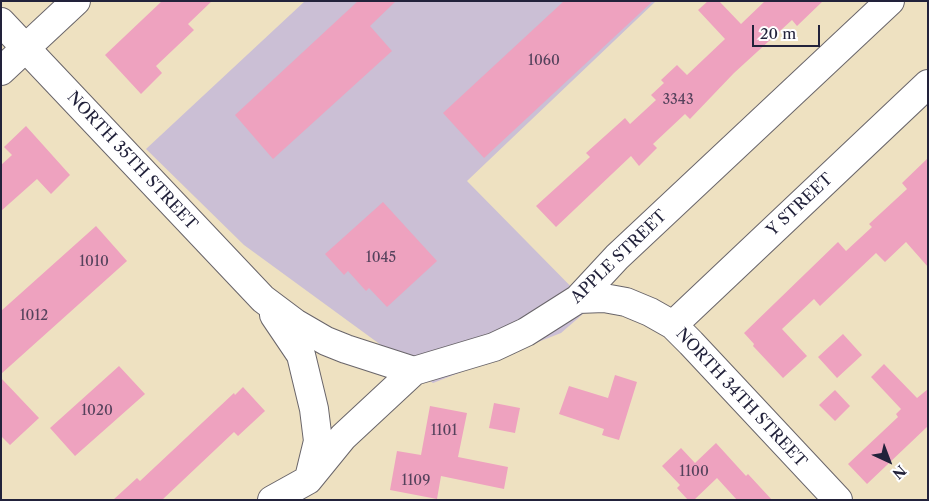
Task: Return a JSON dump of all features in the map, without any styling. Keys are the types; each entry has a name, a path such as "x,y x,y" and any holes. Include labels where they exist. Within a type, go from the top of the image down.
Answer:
{"street":[{"path":"1,71 76,1"},
{"name":"APPLE STREET","path":"272,500 307,490 343,437 414,371 494,347 526,332 578,299 617,257 890,1"},
{"name":"NORTH 35TH STREET","path":"1,22 263,299 301,356 314,409 318,441 307,490"},
{"name":"Y STREET","path":"672,325 928,84"},
{"name":"NORTH 34TH STREET","path":"578,299 604,298 626,302 650,312 672,325 838,500"},
{"name":"NORTH 35TH STREET","path":"263,299 295,323 326,341 414,371"}],"shaded area":[{"path":"305,1 656,1 467,181 591,307 561,333 433,383 244,245 146,149"}],"building":[{"path":"162,1 212,1 188,24 194,30 156,66 162,73 141,94 105,55"},
{"path":"358,1 396,1 370,26 392,51 273,159 235,115"},
{"path":"564,1 653,1 484,158 443,113"},
{"path":"708,1 719,1 741,24 765,1 823,1 797,26 792,20 734,73 690,119 685,114 653,144 657,148 639,166 631,156 556,227 536,206 590,157 586,153 625,118 630,124 656,100 651,95 664,83 661,80 677,65 687,75 725,39 698,10"},
{"path":"26,126 70,175 51,194 37,179 1,211 1,165 12,155 4,147"},
{"path":"928,158 928,267 906,242 885,262 876,253 820,306 814,299 782,329 807,356 783,378 753,346 754,344 744,333 838,242 846,251 872,227 869,224 907,189 902,183"},
{"path":"383,202 437,261 387,307 369,288 366,291 348,271 344,275 325,254"},
{"path":"96,226 127,261 1,374 1,311"},
{"path":"843,334 862,355 837,378 818,357"},
{"path":"884,364 917,398 928,389 928,426 867,484 848,464 898,417 896,414 901,409 871,377"},
{"path":"119,366 145,394 75,456 50,428"},
{"path":"615,375 637,382 619,440 602,435 604,429 559,414 569,386 608,398"},
{"path":"1,378 39,418 10,445 1,436"},
{"path":"243,387 265,411 238,436 234,432 162,500 113,500 137,478 140,481 234,393 235,395"},
{"path":"835,390 850,406 835,421 819,405"},
{"path":"494,403 520,408 515,433 489,428"},
{"path":"430,406 467,413 458,457 508,467 504,489 441,476 437,499 390,490 397,451 421,455"},
{"path":"716,443 746,476 748,474 772,500 737,500 717,478 694,500 688,500 677,488 680,485 662,466 681,448 695,463"}]}
